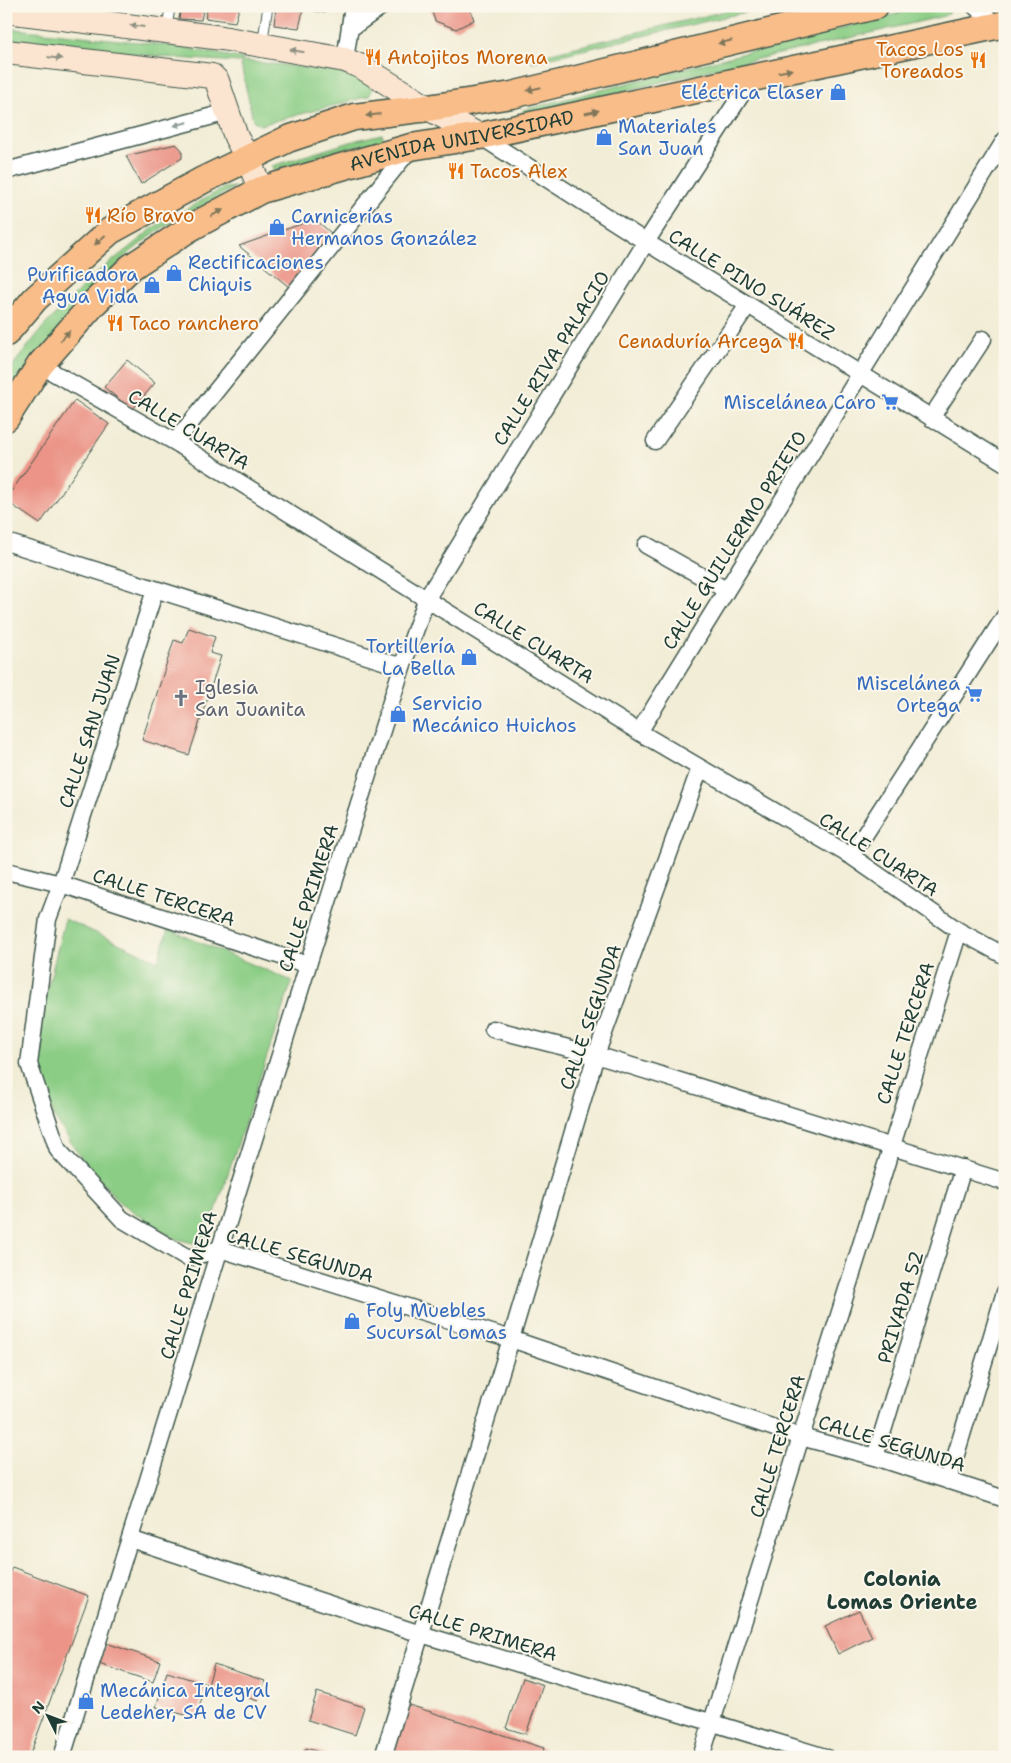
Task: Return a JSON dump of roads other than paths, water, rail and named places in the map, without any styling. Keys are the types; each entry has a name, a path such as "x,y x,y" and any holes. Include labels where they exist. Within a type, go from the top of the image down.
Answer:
{"main road":[{"name":"AVENIDA UNIVERSIDAD","path":"6,333 35,299 110,231 203,180 288,139 354,117 512,95 875,6"},
{"path":"6,11 167,30 345,60 362,66 428,108 480,136"},
{"name":"AVENIDA UNIVERSIDAD","path":"6,418 40,365 94,303 131,267 190,228 261,190 411,147 480,136 752,78 1002,28"},
{"path":"6,52 212,76 217,81 236,137 261,190"}],"street":[{"path":"345,60 353,6"},
{"path":"351,28 382,6"},
{"path":"975,6 1002,28"},
{"name":"CALLE RIVA PALACIO","path":"402,667 427,598 646,242 752,78"},
{"path":"6,171 228,112"},
{"name":"CALLE PINO SUÁREZ","path":"480,136 860,375 1005,462"},
{"name":"CALLE GUILLERMO PRIETO","path":"639,732 1005,140"},
{"path":"175,442 411,147"},
{"path":"655,441 748,305"},
{"path":"931,418 983,339"},
{"name":"CALLE CUARTA","path":"40,365 175,442 639,732 851,856 959,930 1005,956"},
{"path":"6,542 402,667"},
{"path":"646,545 726,590"},
{"name":"CALLE SAN JUAN","path":"61,884 155,590"},
{"path":"851,856 1005,616"},
{"name":"CALLE PRIMERA","path":"62,1757 402,667"},
{"name":"CALLE SEGUNDA","path":"382,1757 512,1339 596,1055 700,768"},
{"name":"CALLE TERCERA","path":"6,871 61,884 308,964"},
{"name":"CALLE SEGUNDA","path":"61,884 48,918 29,1064 58,1150 122,1219 188,1258 220,1249 512,1339 801,1437 1005,1499"},
{"name":"CALLE TERCERA","path":"701,1757 959,930"},
{"path":"493,1030 596,1055 1005,1182"},
{"name":"PRIVADA 52","path":"875,1458 964,1168"},
{"path":"948,1481 1005,1292"},
{"name":"CALLE PRIMERA","path":"130,1538 421,1634 825,1757"}],"lane":[{"path":"167,30 170,6"},
{"path":"262,45 268,6"}],"place":[{"name":"Antojitos Morena","path":"373,57"},
{"name":"Tacos Los Toreados","path":"978,60"},
{"name":"Eléctrica Elaser","path":"838,92"},
{"name":"Materiales San Juan","path":"604,137"},
{"name":"Tacos Alex","path":"456,171"},
{"name":"Río Bravo","path":"93,215"},
{"name":"Carnicerías Hermanos González","path":"277,227"},
{"name":"Rectificaciones Chiquis","path":"174,273"},
{"name":"Purificadora Agua Vida","path":"152,285"},
{"name":"Taco ranchero","path":"115,323"},
{"name":"Cenaduría Arcega","path":"796,341"},
{"name":"Miscelánea Caro","path":"890,402"},
{"name":"Tortillería La Bella","path":"469,657"},
{"name":"Miscelánea Ortega","path":"974,694"},
{"name":"Iglesia San Juanita","path":"181,698"},
{"name":"Servicio Mecánico Huichos","path":"398,714"},
{"name":"Foly Muebles Sucursal Lomas","path":"352,1321"},
{"name":"Mecánica Integral Ledeher, SA de CV","path":"86,1701"}],"district":[{"name":"Colonia Lomas Oriente","path":"902,1590"}]}
